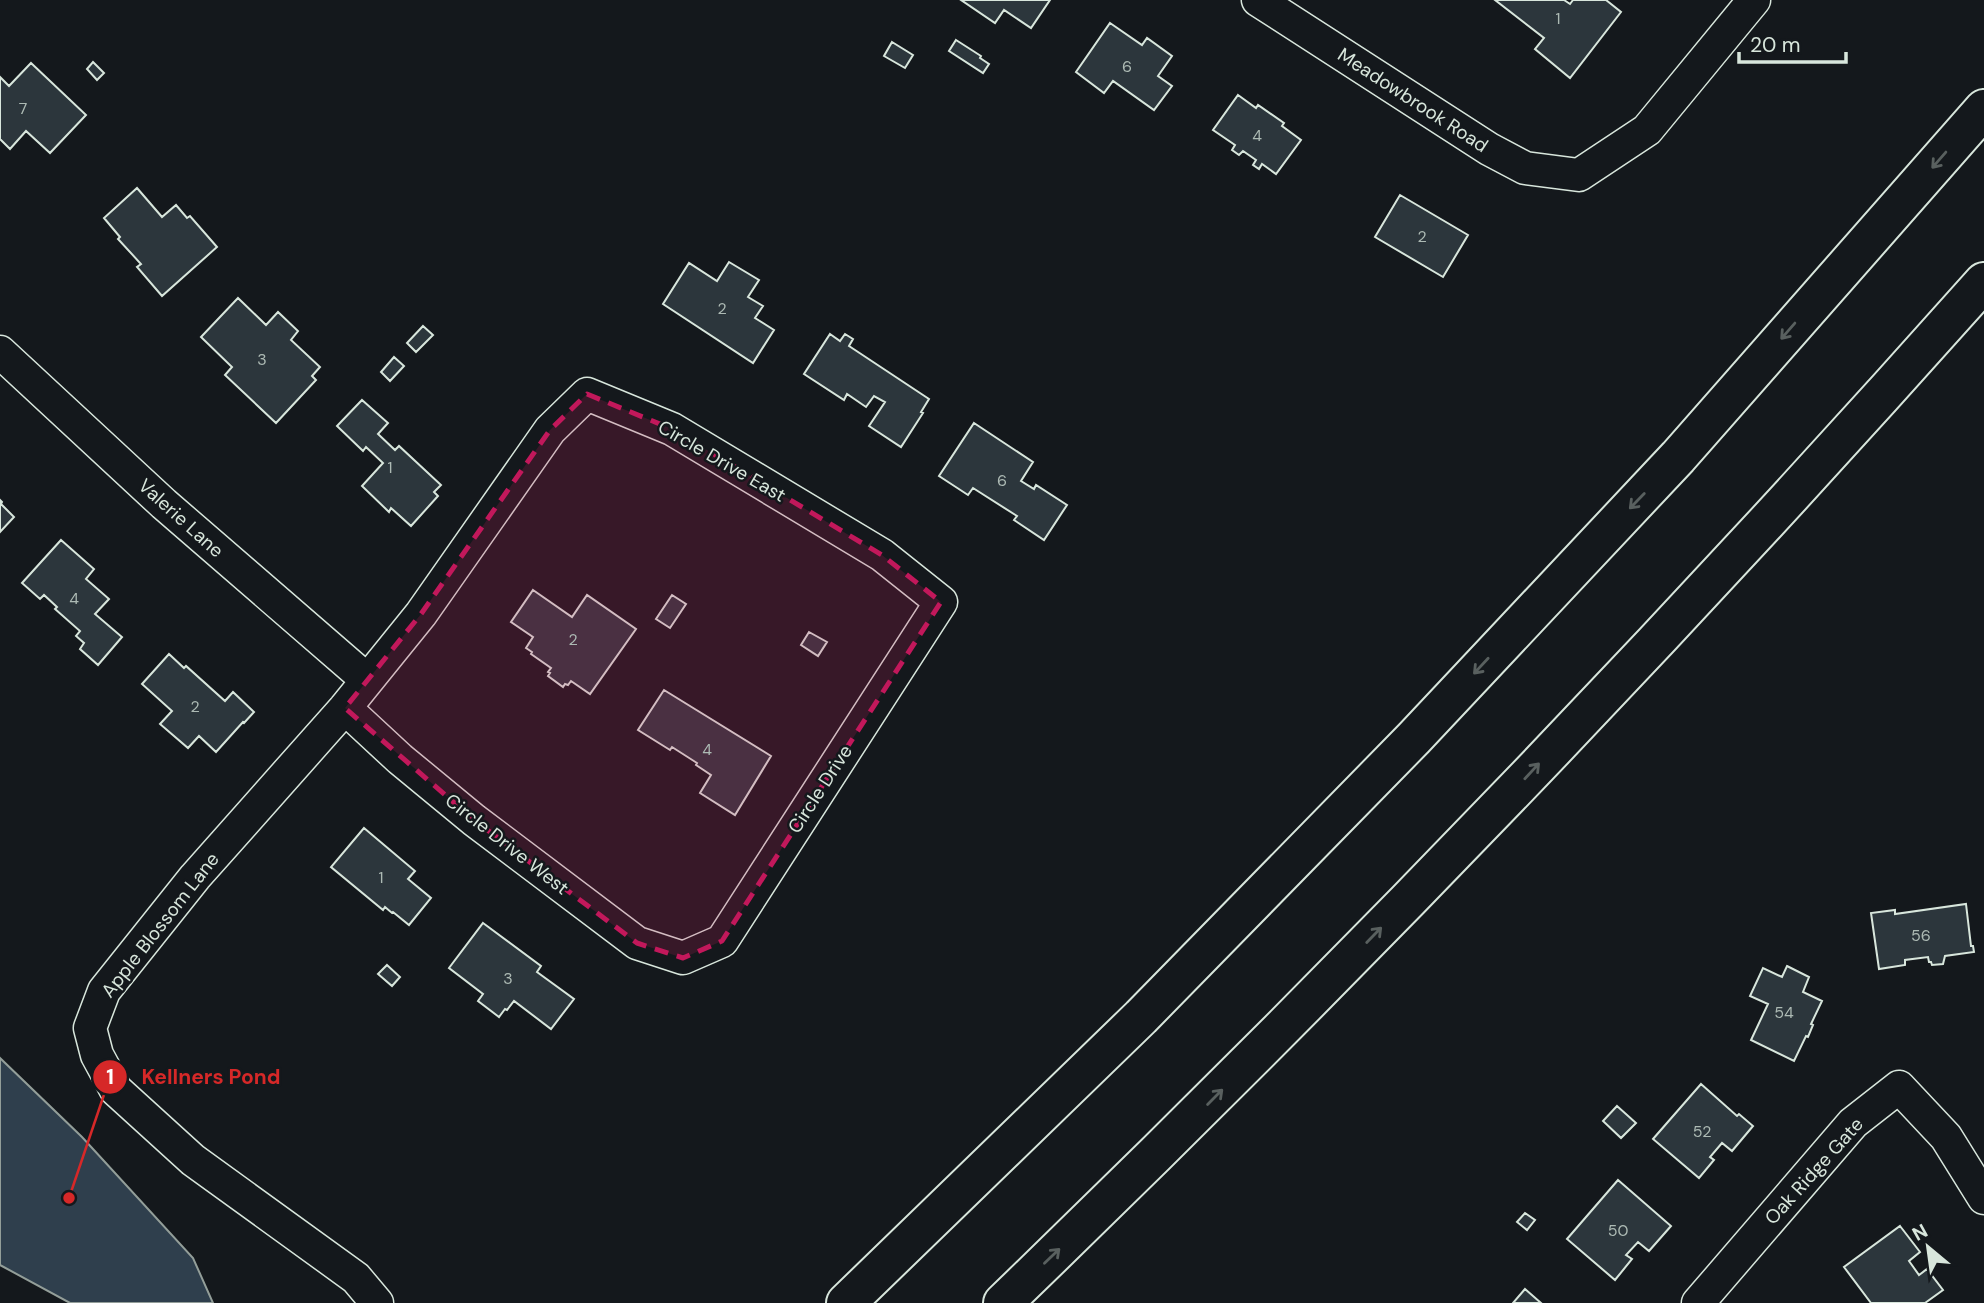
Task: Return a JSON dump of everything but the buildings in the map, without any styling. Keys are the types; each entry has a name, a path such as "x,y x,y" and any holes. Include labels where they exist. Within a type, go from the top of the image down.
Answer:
{"highway":[{"path":"846,1303 1141,1017 1414,738 1678,457 1984,109"},
{"path":"1003,1303 1218,1094 1493,813 1767,522 1984,282"}],"street":[{"name":"Meadowbrook Road","path":"1258,0 1489,149 1525,167 1579,175 1647,130 1754,0"},
{"name":"Valerie Lane","path":"0,352 164,504 366,680"},
{"name":"Circle Drive East","path":"366,680 421,614 550,430 587,394 672,429 882,555 941,602"},
{"name":"Circle Drive","path":"682,958 722,941 941,602"},
{"name":"Apple Blossom Lane","path":"366,680 345,708 195,877 104,990 90,1028 97,1055 116,1090 193,1160 356,1278 377,1303"},
{"name":"Circle Drive West","path":"345,708 400,760 474,820 637,943 682,958"},
{"name":"Oak Ridge Gate","path":"1698,1303 1853,1123 1899,1087 1946,1137 1984,1198"}],"highlighted area":[{"path":"587,394 672,429 882,555 941,602 722,941 683,958 637,943 474,820 345,708 421,614 550,430"}],"water":[{"path":"0,1058 82,1137 193,1258 213,1303 70,1303 0,1265"}],"place":[{"name":"Kellners Pond","path":"69,1198"}]}
